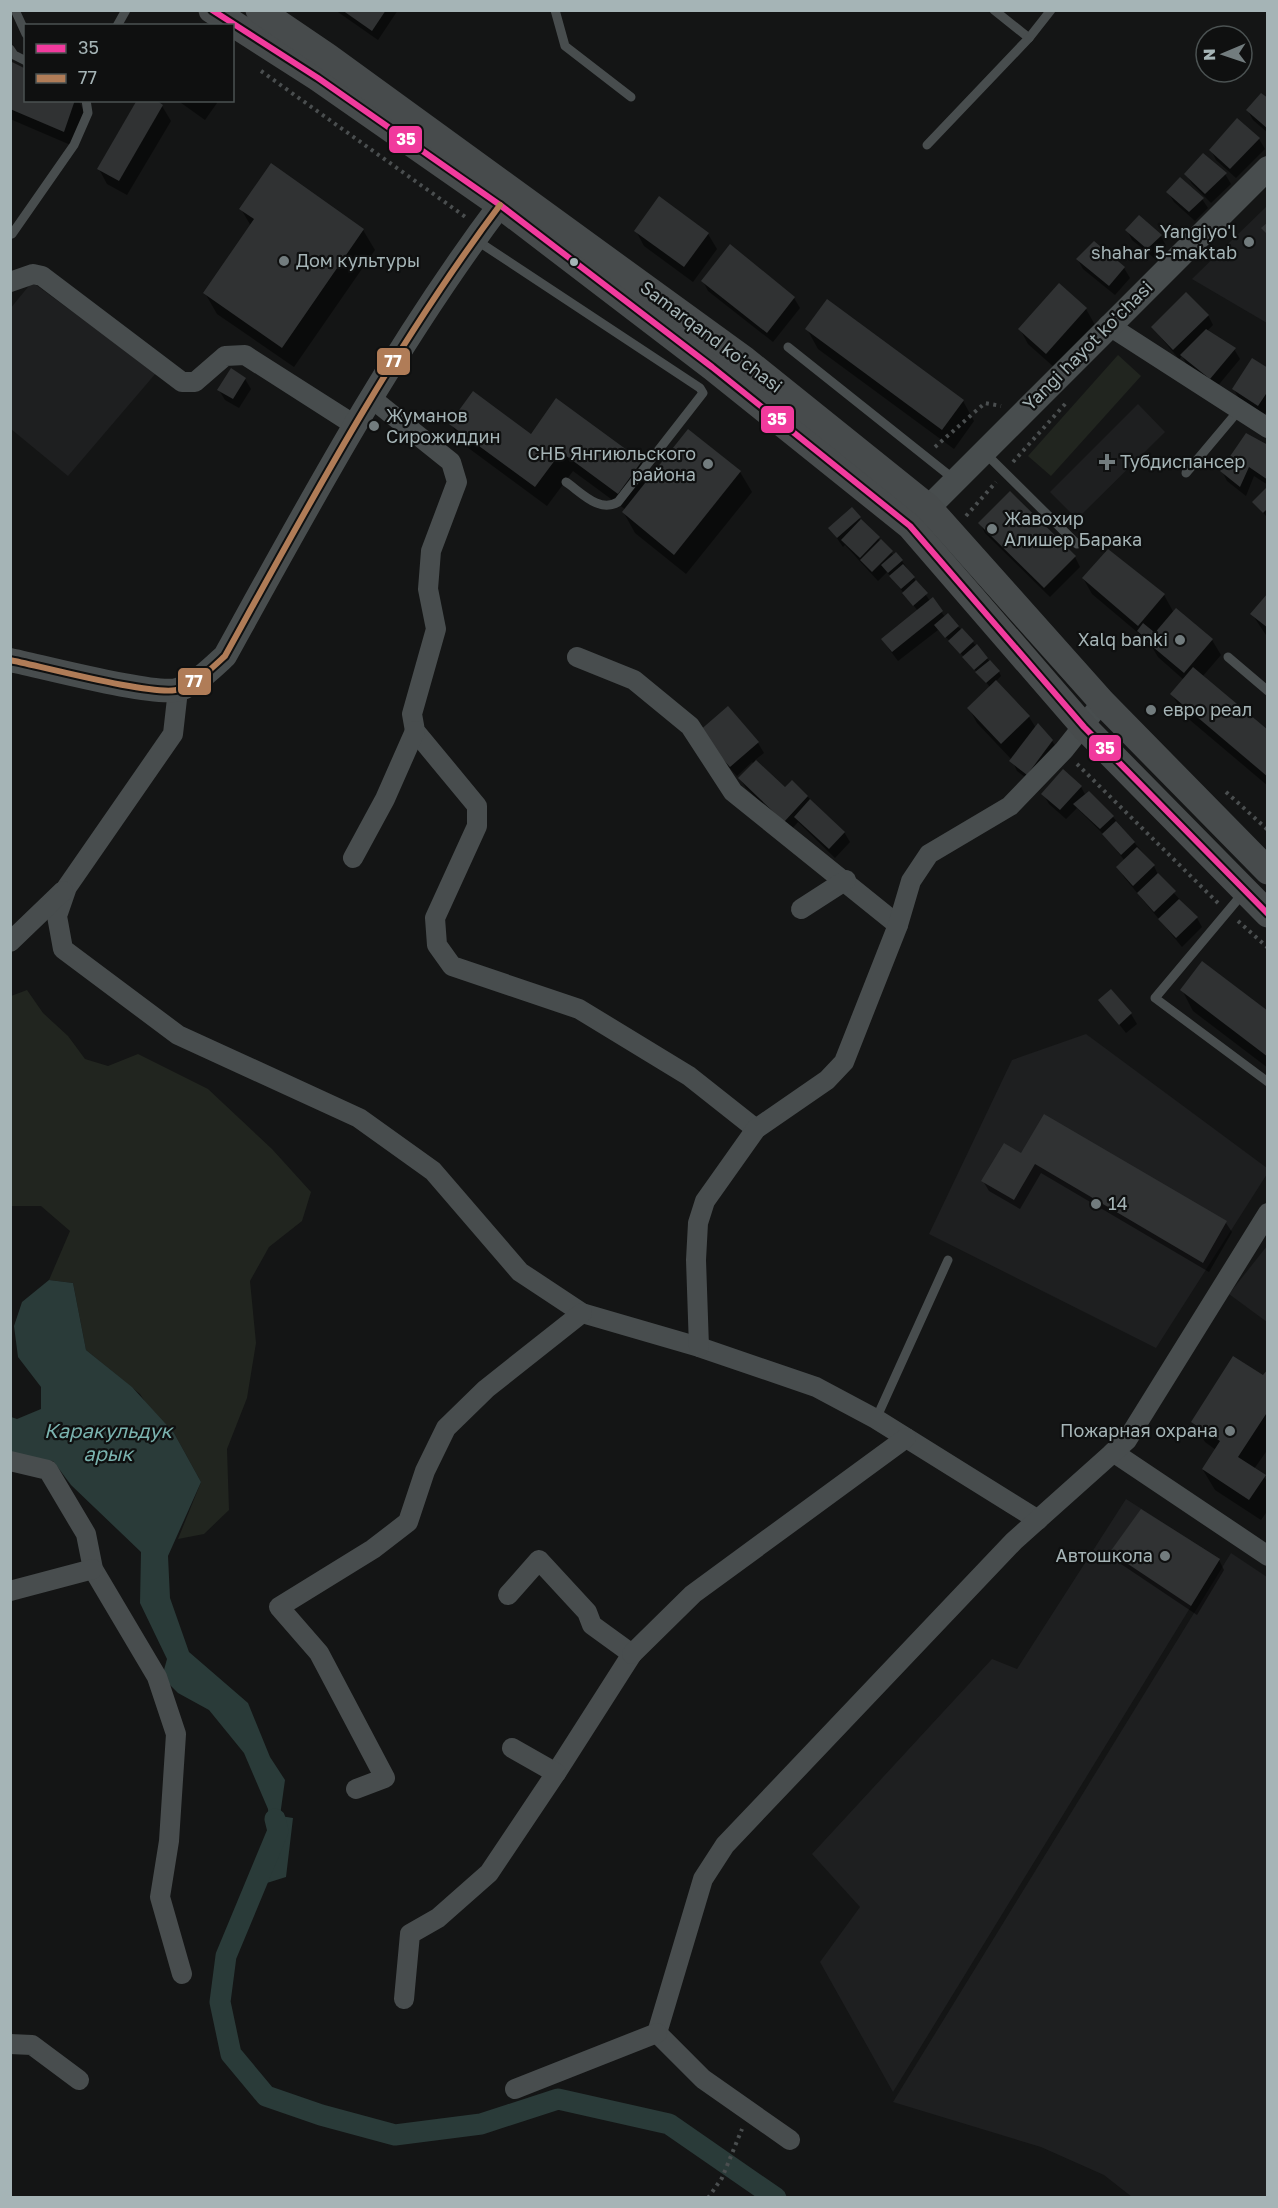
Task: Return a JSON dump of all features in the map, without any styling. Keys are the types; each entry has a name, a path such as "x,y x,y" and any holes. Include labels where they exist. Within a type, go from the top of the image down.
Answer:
{"main road":[{"name":"Samarqand ko'chasi","path":"212,10 234,24"},
{"name":"Samarqand ko'chasi","path":"268,13 745,360 919,517 1084,727 1236,902 1268,914"},
{"name":"Samarqand ko'chasi","path":"234,24 318,78 500,205 712,367 919,517 950,532 1102,702 1268,871"}],"street":[{"name":"Yangi hayot ko'chasi","path":"919,517 1108,325 1268,168"},
{"path":"10,660 152,690 178,690 203,677 225,656 353,424 500,205"},
{"path":"10,282 33,274 42,276 182,382 195,382 225,356 245,355 353,424"},
{"path":"1108,325 1268,428"},
{"path":"370,397 451,462 457,482 431,551 428,590 436,629 412,714 415,731 477,806 477,826 435,918 437,945 452,966 579,1009 688,1076 756,1129"},
{"path":"577,657 634,680 690,726 733,792 846,880 898,925"},
{"path":"10,942 67,887 173,734 178,690"},
{"path":"699,1347 696,1260 698,1223 705,1201 756,1129 827,1080 844,1062 898,925 911,881 929,854 1010,806 1064,750 1102,702"},
{"path":"353,858 385,799 415,731"},
{"path":"801,909 846,880"},
{"path":"67,887 57,916 63,949 178,1035 359,1119 378,1131 433,1171 520,1272 582,1313 699,1347 816,1387 876,1419 1038,1520"},
{"path":"657,2033 703,1879 725,1845 1014,1541 1127,1440 1268,1213"},
{"path":"356,1790 385,1778 319,1653 279,1607 373,1548 408,1522 425,1471 446,1428 486,1389 582,1313"},
{"path":"404,1999 410,1934 438,1918 489,1873 632,1654 693,1594 906,1438"},
{"path":"1113,1452 1268,1556"},
{"path":"10,1461 48,1470 86,1534 93,1569 157,1677 176,1734 169,1841 159,1897 182,1974"},
{"path":"508,1595 539,1560 587,1612 592,1625 632,1654"},
{"path":"10,1591 93,1569"},
{"path":"512,1748 556,1773"},
{"path":"515,2089 657,2033"},
{"path":"657,2033 703,2079 790,2140"},
{"path":"10,2044 32,2045 79,2080"}],"lane":[{"path":"10,16 14,10 24,30"},
{"path":"118,24 126,10"},
{"path":"555,10 565,46 632,97"},
{"path":"994,10 1029,38"},
{"path":"927,145 1029,38 1051,10"},
{"path":"10,49 14,55 24,60"},
{"path":"12,234 74,144 88,113 86,102"},
{"path":"479,235 700,388 703,393 618,502 609,507 599,506 566,482"},
{"path":"788,347 927,455 955,480"},
{"path":"1186,473 1239,410"},
{"path":"984,452 1077,544"},
{"path":"1228,657 1268,691"},
{"path":"1236,902 1155,998 1268,1082"},
{"path":"876,1419 948,1260"}],"path":[{"path":"258,68 479,235"},
{"path":"950,532 1072,396"},
{"path":"927,455 985,403"},
{"path":"1064,750 1186,875 1236,902 1268,948"},
{"path":"708,2198 722,2178 744,2124"}],"shaded area":[{"name":"Yangiyo'l shahar 5-maktab","path":"1267,206 1267,323 1192,279"},
{"path":"32,282 156,373 68,476 11,429 10,309"},
{"path":"1118,355 1141,376 1051,476 1028,456"},
{"name":"Тубдиспансер","path":"1138,404 1165,432 1077,519 1050,492"},
{"path":"27,990 43,1013 68,1036 85,1059 108,1066 138,1054 208,1089 272,1149 311,1192 302,1221 269,1247 250,1281 256,1343 247,1398 227,1449 229,1510 204,1534 178,1539 201,1482 174,1433 154,1416 140,1394 86,1350 73,1283 49,1280 70,1231 41,1206 11,1206 11,996"},
{"name":"14","path":"1086,1034 1267,1168 1267,1174 1156,1348 929,1234 1012,1060"},
{"path":"1267,1246 1267,1322 1229,1294"},
{"path":"1126,1499 1220,1559 893,2092 820,1962 860,1907 812,1854 992,1659 1017,1669"},
{"path":"1231,1553 1267,1577 1267,2197 1132,2197 1104,2175 1041,2147 893,2102"}],"water":[{"name":"Каракульдук арык","path":"49,1280 73,1283 86,1350 132,1387 174,1433 201,1482 168,1556 170,1598 189,1652 248,1703 270,1757 285,1780 280,1816 293,1818 286,1877 254,1887 272,1849 268,1809 244,1753 209,1710 178,1693 162,1677 167,1659 140,1603 141,1552 71,1485 53,1461 11,1457 11,1417 17,1419 41,1409 41,1387 18,1357 14,1326 22,1302"}],"building":[{"path":"342,10 386,10 372,31"},
{"path":"10,61 24,68 24,102 74,102 64,132 10,109"},
{"path":"1261,93 1268,98 1268,129 1246,110"},
{"path":"136,102 159,102 163,105 119,181 97,169"},
{"path":"1237,118 1260,138 1230,169 1209,150"},
{"path":"1203,153 1227,173 1205,194 1184,174"},
{"name":"Дом культуры","path":"271,163 364,229 282,348 203,293 254,219 239,209"},
{"path":"1180,177 1204,198 1189,212 1166,192"},
{"path":"659,196 709,233 684,267 634,231"},
{"path":"1139,215 1162,235 1147,249 1125,230"},
{"path":"1268,222 1268,235 1261,228"},
{"path":"1094,241 1125,267 1109,286 1076,259"},
{"path":"730,244 795,297 767,333 701,281"},
{"path":"1059,283 1087,308 1046,354 1018,329"},
{"path":"1186,292 1209,315 1173,350 1151,327"},
{"path":"827,299 964,400 942,430 805,329"},
{"path":"1206,329 1236,348 1210,379 1180,355"},
{"path":"1252,358 1268,368 1268,391 1258,406 1232,389"},
{"path":"231,368 246,378 233,399 217,390"},
{"path":"473,391 531,434 556,398 642,461 618,494 561,452 535,487 449,424"},
{"path":"688,429 741,471 674,555 622,512"},
{"path":"1246,433 1268,445 1268,480 1249,467 1240,487 1220,471"},
{"path":"1268,486 1268,508 1263,513 1252,502"},
{"path":"1010,491 1076,556 1044,588 978,523"},
{"path":"852,507 861,517 837,538 828,528"},
{"path":"861,519 880,537 860,558 841,540"},
{"path":"881,539 893,551 872,572 860,560"},
{"path":"1108,549 1165,594 1138,626 1082,578"},
{"path":"896,552 903,560 888,573 881,565"},
{"path":"903,564 915,577 901,589 889,576"},
{"path":"916,580 928,593 913,606 902,593"},
{"path":"1268,593 1268,628 1250,614"},
{"path":"933,597 943,611 892,652 881,639"},
{"name":"Xalq banki","path":"1176,608 1213,639 1184,673 1147,642"},
{"path":"948,613 959,626 945,638 934,625"},
{"path":"1143,623 1154,632 1148,640 1137,631"},
{"path":"962,628 974,641 960,654 948,641"},
{"path":"977,644 988,658 974,670 962,657"},
{"path":"990,660 1000,671 986,683 975,672"},
{"path":"1193,667 1268,730 1268,777 1170,694"},
{"path":"996,680 1030,716 1001,744 967,708"},
{"path":"728,706 759,742 730,767 698,732"},
{"path":"1038,723 1053,740 1027,775 1009,761"},
{"path":"756,760 785,787 792,780 808,796 784,822 738,778"},
{"path":"1063,769 1082,786 1060,810 1041,794"},
{"path":"1089,791 1114,816 1100,829 1073,804"},
{"path":"810,799 845,832 829,849 794,817"},
{"path":"1116,821 1135,842 1121,855 1102,834"},
{"path":"1137,847 1155,865 1133,886 1116,867"},
{"path":"1158,873 1176,891 1154,912 1137,893"},
{"path":"1179,899 1198,917 1176,938 1158,919"},
{"path":"1202,961 1268,1011 1268,1057 1180,990"},
{"path":"1111,989 1132,1013 1119,1025 1098,1000"},
{"path":"1044,1114 1227,1221 1203,1263 1035,1164 1014,1200 981,1181 1004,1143 1021,1153"},
{"name":"Пожарная охрана","path":"1233,1356 1263,1375 1268,1369 1268,1411 1238,1457 1266,1475 1249,1500 1202,1469 1220,1441 1191,1422"},
{"name":"Автошкола","path":"1141,1509 1220,1559 1191,1606 1110,1552"}],"waterway":[{"name":"Каракульдук арык","path":"275,1819 278,1831 226,1956 220,2002 231,2054 266,2096 321,2115 395,2135 481,2124 558,2099 669,2124 776,2198"}],"transit line":[{"name":"35","path":"212,10 234,24"},
{"name":"35","path":"234,24 318,78 500,205 712,367 910,526 1084,727 1268,914"},
{"name":"77","path":"10,660 125,685 168,691 193,683 220,661 225,656 321,483 389,369 424,313 500,205"}],"place":[{"name":"Yangiyo'l shahar 5-maktab","path":"1249,242"},
{"name":"Дом культуры","path":"284,261"},
{"name":"Жуманов Сирожиддин","path":"374,426"},
{"name":"Тубдиспансер","path":"1107,462"},
{"name":"СНБ Янгиюльского района","path":"708,464"},
{"name":"Жавохир Алишер Барака","path":"992,529"},
{"name":"Xalq banki","path":"1180,640"},
{"name":"евро реал","path":"1151,710"},
{"name":"14","path":"1096,1204"},
{"name":"Пожарная охрана","path":"1230,1431"},
{"name":"Автошкола","path":"1165,1556"}]}
